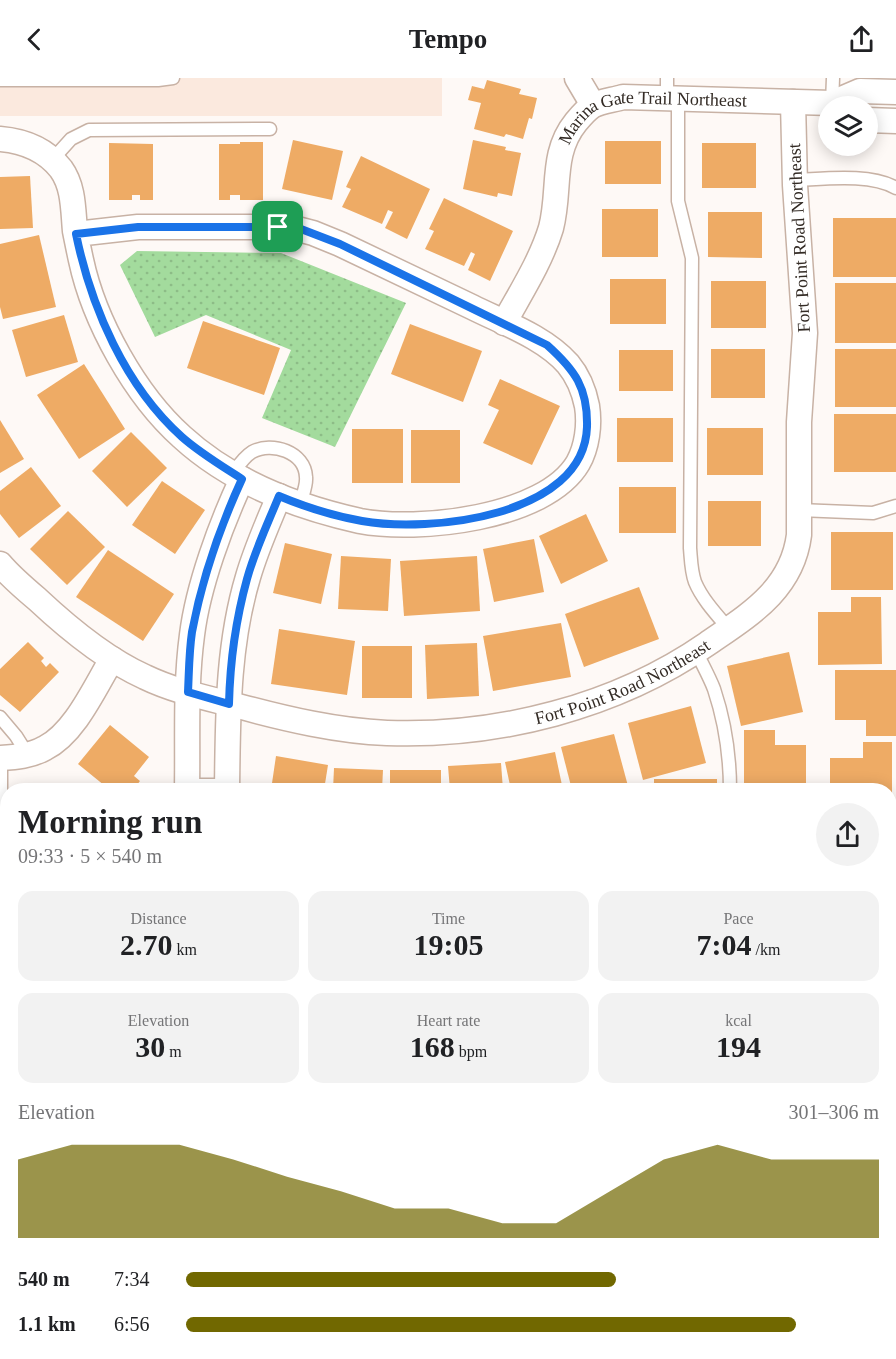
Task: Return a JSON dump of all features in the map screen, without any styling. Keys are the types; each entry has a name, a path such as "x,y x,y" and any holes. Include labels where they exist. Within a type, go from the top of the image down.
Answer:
{"street":[{"path":"577,78 593,105"},
{"name":"Marina Gate Trail Northeast","path":"504,323 539,258 550,229 557,202 558,157 565,139 584,113 593,105 623,97 670,91 818,104"},
{"name":"Marina Gate Trail Northeast","path":"851,96 860,91 896,92"},
{"name":"Fort Point Road Northeast","path":"0,564 56,617 112,659 143,677 229,704 300,721 358,730 425,733 463,730 545,716 638,683 696,651 729,629 781,585 797,549 799,422 805,333 795,180 793,102"},
{"path":"878,120 896,121"},
{"path":"0,138 20,141 32,146 43,152 61,170 71,192 76,234 82,266 96,307 115,347 134,379 166,421 183,438 237,476 289,500 362,521 439,524 469,520 536,499 560,483 577,465 587,438 588,411 576,375 566,362 547,345 340,244 301,229 278,227 151,227 76,234"},
{"path":"187,783 188,692 192,634 201,592 237,476"},
{"path":"227,783 230,675 248,578 289,500"},
{"path":"1,758 28,755 47,748 69,728 112,659"}],"lane":[{"path":"0,80 158,80 172,78"},
{"path":"832,78 834,96"},
{"path":"670,91 678,201 690,244 693,266 690,536 692,570 695,582 703,595 729,629"},
{"path":"52,160 71,139 89,130 270,129"},
{"path":"795,180 862,179 887,183 896,188"},
{"path":"237,476 252,453 266,448 279,448 290,452 304,468 307,479 289,500"},
{"path":"799,510 873,513 895,508"},
{"path":"696,651 713,688 730,765 730,783"},
{"path":"0,717 28,755"},
{"path":"1,758 1,783"}],"shaded area":[{"path":"0,78 442,78 442,116 0,116"}],"green space":[{"path":"137,251 281,253 406,303 335,447 262,418 291,350 206,315 155,337 120,265"}],"building":[{"path":"487,80 521,89 519,94 537,98 532,119 529,118 523,139 506,134 504,137 474,129 481,103 468,100 472,86 484,89"},
{"path":"293,140 343,151 332,200 282,189"},
{"path":"473,140 506,147 505,150 521,153 512,196 498,193 497,197 463,189"},
{"path":"605,141 661,141 661,184 605,184"},
{"path":"240,142 263,142 263,200 240,200 240,195 230,195 230,200 219,200 219,144 240,144"},
{"path":"109,143 153,144 153,200 140,200 140,195 132,195 132,200 109,200"},
{"path":"702,143 756,143 756,188 702,188"},
{"path":"361,156 430,189 407,239 385,228 393,212 388,210 382,224 342,207 351,189 346,187"},
{"path":"30,176 33,228 0,229 0,177"},
{"path":"444,198 513,231 490,281 468,270 475,254 471,252 464,266 425,249 434,231 429,229"},
{"path":"602,209 658,209 658,257 602,257"},
{"path":"708,212 762,212 762,258 708,257"},
{"path":"833,218 896,218 896,277 833,277"},
{"path":"39,235 56,307 3,319 0,307 0,244"},
{"path":"610,279 666,279 666,324 610,324"},
{"path":"711,281 766,281 766,328 711,328"},
{"path":"835,283 896,283 896,343 835,343"},
{"path":"64,315 78,362 26,377 12,330"},
{"path":"203,321 280,348 264,395 187,368"},
{"path":"410,324 482,351 463,402 391,374"},
{"path":"711,349 765,349 765,398 711,398"},
{"path":"835,349 896,349 896,407 835,407"},
{"path":"619,350 673,350 673,391 619,391"},
{"path":"84,364 125,429 79,459 37,395"},
{"path":"500,379 560,406 532,465 483,443 499,410 488,405"},
{"path":"834,414 896,414 896,472 834,472"},
{"path":"617,418 673,418 673,462 617,462"},
{"path":"0,420 24,459 0,473"},
{"path":"707,428 763,428 763,475 707,475"},
{"path":"352,429 403,429 403,483 352,483"},
{"path":"411,430 460,430 460,483 411,483"},
{"path":"131,432 167,468 127,507 92,471"},
{"path":"31,467 61,506 19,538 0,514 0,491"},
{"path":"162,481 205,510 175,554 132,525"},
{"path":"619,487 676,487 676,533 619,533"},
{"path":"708,501 761,501 761,546 708,546"},
{"path":"68,511 105,547 67,585 30,549"},
{"path":"586,514 608,561 561,584 539,536"},
{"path":"831,532 893,532 893,590 831,590"},
{"path":"534,539 544,592 494,602 483,549"},
{"path":"285,543 332,554 321,604 273,593"},
{"path":"108,550 174,594 143,641 76,597"},
{"path":"341,556 391,559 388,611 338,609"},
{"path":"477,556 480,611 404,616 400,561"},
{"path":"639,587 659,639 584,667 565,614"},
{"path":"851,597 881,597 882,664 818,665 818,612 851,612"},
{"path":"561,623 571,677 493,691 483,636"},
{"path":"279,629 355,641 347,695 271,684"},
{"path":"28,642 44,658 41,661 46,667 50,663 59,672 20,712 0,695 0,669"},
{"path":"477,643 479,696 427,699 425,645"},
{"path":"362,646 412,646 412,698 362,698"},
{"path":"789,652 803,712 741,726 727,666"},
{"path":"835,670 896,670 896,736 866,736 866,720 835,720"},
{"path":"691,706 706,763 643,780 628,723"},
{"path":"110,725 149,757 134,776 140,781 138,783 101,783 78,764"},
{"path":"744,730 775,730 775,745 806,745 806,783 744,783"},
{"path":"614,734 627,783 570,783 561,747"},
{"path":"863,742 892,742 892,783 830,783 830,758 863,758"},
{"path":"555,752 562,783 510,783 505,762"},
{"path":"276,756 328,765 325,783 272,783"},
{"path":"501,763 502,783 449,783 448,766"},
{"path":"334,768 383,770 382,783 333,783"},
{"path":"390,770 441,770 441,783 390,783"},
{"path":"654,779 717,779 717,783 654,783"}],"route":[{"path":"138,227 278,227 301,229 340,244 547,345 566,362 576,375 588,411 587,438 577,465 560,483 536,499 469,520 439,524 362,521 305,506 279,496 248,578 234,644 229,704 188,692 192,634 201,592 224,519 242,479 183,438 166,421 134,379 115,347 96,307 82,266 76,234 138,227"}]}
